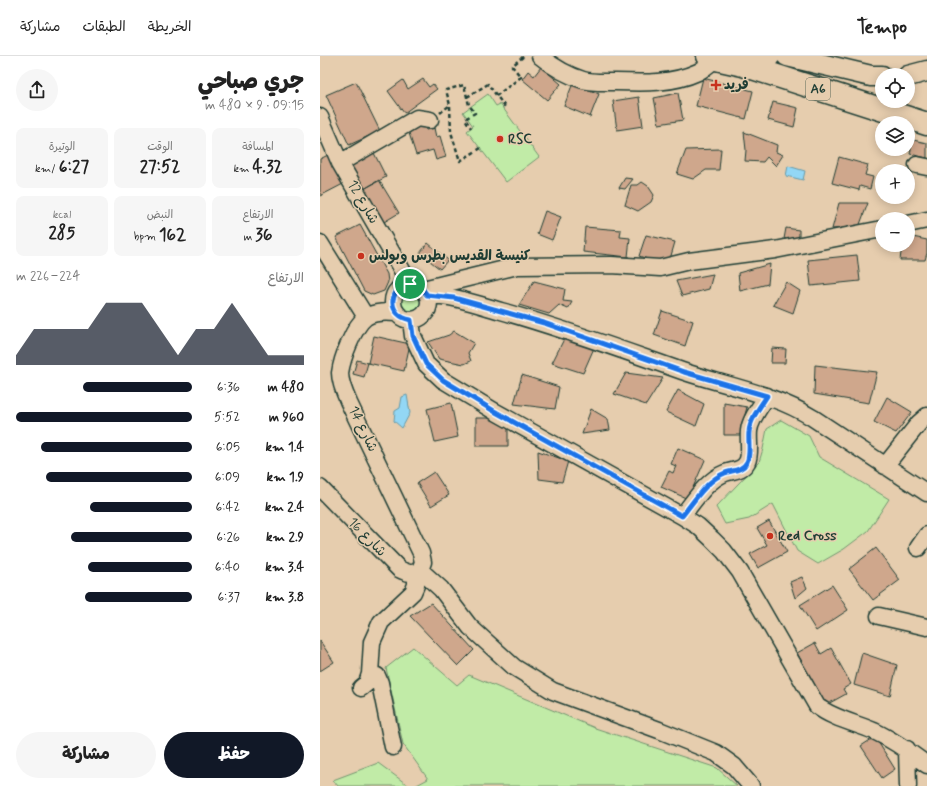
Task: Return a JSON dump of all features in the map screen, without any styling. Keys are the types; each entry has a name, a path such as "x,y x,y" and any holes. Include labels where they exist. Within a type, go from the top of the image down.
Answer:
{"highway":[{"name":"A6","path":"712,58 743,66 927,124"}],"street":[{"path":"540,56 551,65 582,80 617,82 662,82 673,80 699,71 712,58"},
{"path":"743,66 770,56"},
{"path":"787,56 875,76"},
{"path":"915,74 927,71"},
{"name":"شارع 12","path":"320,117 340,163 420,289"},
{"path":"340,163 418,118 430,120"},
{"path":"915,223 927,220"},
{"path":"420,289 517,266 611,265 660,268 688,261 775,250 875,230"},
{"path":"320,243 366,317 381,313 404,317 421,317 424,314 428,304 420,289"},
{"path":"927,493 798,409 780,400 684,372 544,323 454,298 420,289 400,288 393,297 393,303 404,317 426,364 443,380 494,411 698,526 724,551 740,572 817,706 825,712 875,732 907,749 927,764"},
{"name":"شارع 14","path":"366,317 356,328 344,358 340,374 343,388 421,553 423,562 418,571 416,585 412,592 381,622 372,642 370,674"},
{"path":"682,516 695,499 716,478 726,473 738,470 747,462 749,430 767,396"},
{"path":"885,466 919,423 927,416"},
{"name":"شارع 16","path":"320,488 399,569 408,574 418,571"},
{"path":"918,548 927,535"},
{"path":"418,571 442,589 470,627 514,667 553,691 716,753 734,766 751,786"},
{"path":"879,616 927,627"},
{"path":"361,688 367,683 370,674 377,676 380,683 393,747"},
{"path":"907,749 908,786"}],"path":[{"path":"496,96 521,77 512,66 524,56"},
{"path":"467,97 488,84 505,107 503,109"},
{"path":"472,128 465,119 475,113 469,105 464,85 446,90 450,106 451,132 460,161 481,148"},
{"path":"430,120 450,106"}],"green space":[{"name":"RSC","path":"488,94 496,106 500,104 539,157 506,182 467,131 473,126 463,112"},
{"path":"410,291 418,294 421,302 418,310 410,313 402,310 399,302 402,294"},
{"path":"781,420 809,436 819,457 889,499 868,531 844,549 818,564 797,551 773,504 749,519 725,524 716,507 759,462 767,429"},
{"path":"413,647 457,685 469,675 595,728 717,768 737,786 415,786 428,779 403,744 386,668"},
{"path":"378,763 409,786 338,786 333,780"}],"water":[{"path":"788,166 805,171 803,180 786,176"},
{"path":"407,395 410,413 402,428 394,421 395,411 400,408 402,397"}],"building":[{"path":"541,67 561,84 547,100 522,79 528,71 534,76"},
{"path":"703,78 753,91 746,119 696,106"},
{"path":"423,79 429,87 433,84 437,89 404,113 388,91 403,80 408,89"},
{"path":"356,82 380,131 349,145 326,95"},
{"path":"573,83 599,94 590,117 564,106"},
{"path":"678,93 683,120 659,124 654,98"},
{"path":"639,97 643,126 617,130 613,101"},
{"path":"773,102 798,108 794,127 768,120"},
{"path":"423,122 426,130 434,128 436,137 440,136 446,157 436,160 433,150 416,155 407,127"},
{"path":"744,132 777,145 776,152 783,155 776,166 767,157 763,162 745,161 746,150"},
{"path":"915,140 927,143 927,158 915,155"},
{"path":"721,149 719,170 706,170 693,179 677,174 686,150"},
{"path":"374,153 386,177 364,189 351,165"},
{"path":"330,154 345,183 320,196 320,159"},
{"path":"839,157 868,165 865,175 873,177 870,189 860,186 859,190 832,183"},
{"path":"625,178 633,179 625,189 619,188"},
{"path":"379,180 399,213 384,222 364,189"},
{"path":"642,182 648,186 654,195 651,202 638,211 625,205 631,185 638,185"},
{"path":"839,203 868,203 859,227 832,229"},
{"path":"545,211 561,217 552,240 537,234"},
{"name":"كنيسة القديس بطرس وبولس","path":"360,225 387,274 388,282 384,291 373,295 364,291 336,237"},
{"path":"585,227 621,230 620,237 630,238 628,257 583,252"},
{"path":"786,228 799,230 799,238 784,239"},
{"path":"646,235 675,242 668,266 639,256"},
{"path":"915,237 927,240 927,253 925,260 900,260 901,252 915,252"},
{"path":"428,243 448,260 440,269 420,253"},
{"path":"857,255 860,281 811,286 808,260"},
{"path":"770,264 768,284 740,291 738,273"},
{"path":"713,274 709,289 682,296 676,281"},
{"path":"534,281 565,289 563,301 572,302 568,309 559,305 549,314 519,305"},
{"path":"786,282 800,291 793,313 773,305"},
{"path":"662,311 693,321 685,346 654,335"},
{"path":"454,331 474,343 468,353 471,361 464,364 439,359 428,342 449,335"},
{"path":"374,336 410,344 404,371 368,363"},
{"path":"565,337 594,348 583,373 552,363"},
{"path":"772,348 786,349 785,363 771,363"},
{"path":"357,360 368,363 364,377 353,374"},
{"path":"815,365 877,372 869,403 814,394"},
{"path":"626,373 663,378 646,405 614,394"},
{"path":"522,375 559,387 555,409 514,404"},
{"path":"678,390 704,404 696,426 666,412"},
{"path":"887,397 912,412 896,433 874,422"},
{"path":"451,403 458,437 435,442 427,409"},
{"path":"724,403 747,407 740,435 724,435"},
{"path":"591,409 608,419 610,430 582,434"},
{"path":"476,418 499,418 508,422 508,446 476,446"},
{"path":"678,448 705,460 688,499 661,487 669,471 673,473 676,466 671,464"},
{"path":"538,451 568,461 562,482 539,479"},
{"path":"434,472 449,495 431,506 417,483"},
{"name":"Red Cross","path":"769,521 787,552 758,568 750,554 767,545 757,528"},
{"path":"876,548 900,580 873,600 849,569"},
{"path":"802,577 807,588 795,598 790,582"},
{"path":"832,585 848,610 816,631 800,605"},
{"path":"431,603 474,650 458,666 410,616"},
{"path":"320,641 334,662 320,671"},
{"path":"815,643 821,654 831,648 851,684 843,689 846,694 826,705 797,653"},
{"path":"862,653 897,665 890,696 854,685"},
{"path":"875,737 895,769 882,778 861,746"}],"place":[{"name":"فريد","path":"716,85"},
{"name":"RSC","path":"500,139"},
{"name":"كنيسة القديس بطرس وبولس","path":"361,256"},
{"name":"Red Cross","path":"770,536"}],"route":[{"path":"410,284 420,286 427,295 454,298 544,323 684,372 767,396 749,430 747,462 738,470 726,473 716,478 695,499 682,516 653,501 619,480 494,411 443,380 426,364 413,336 411,320 401,317 394,308 393,297 396,292 405,285 410,284"}]}
